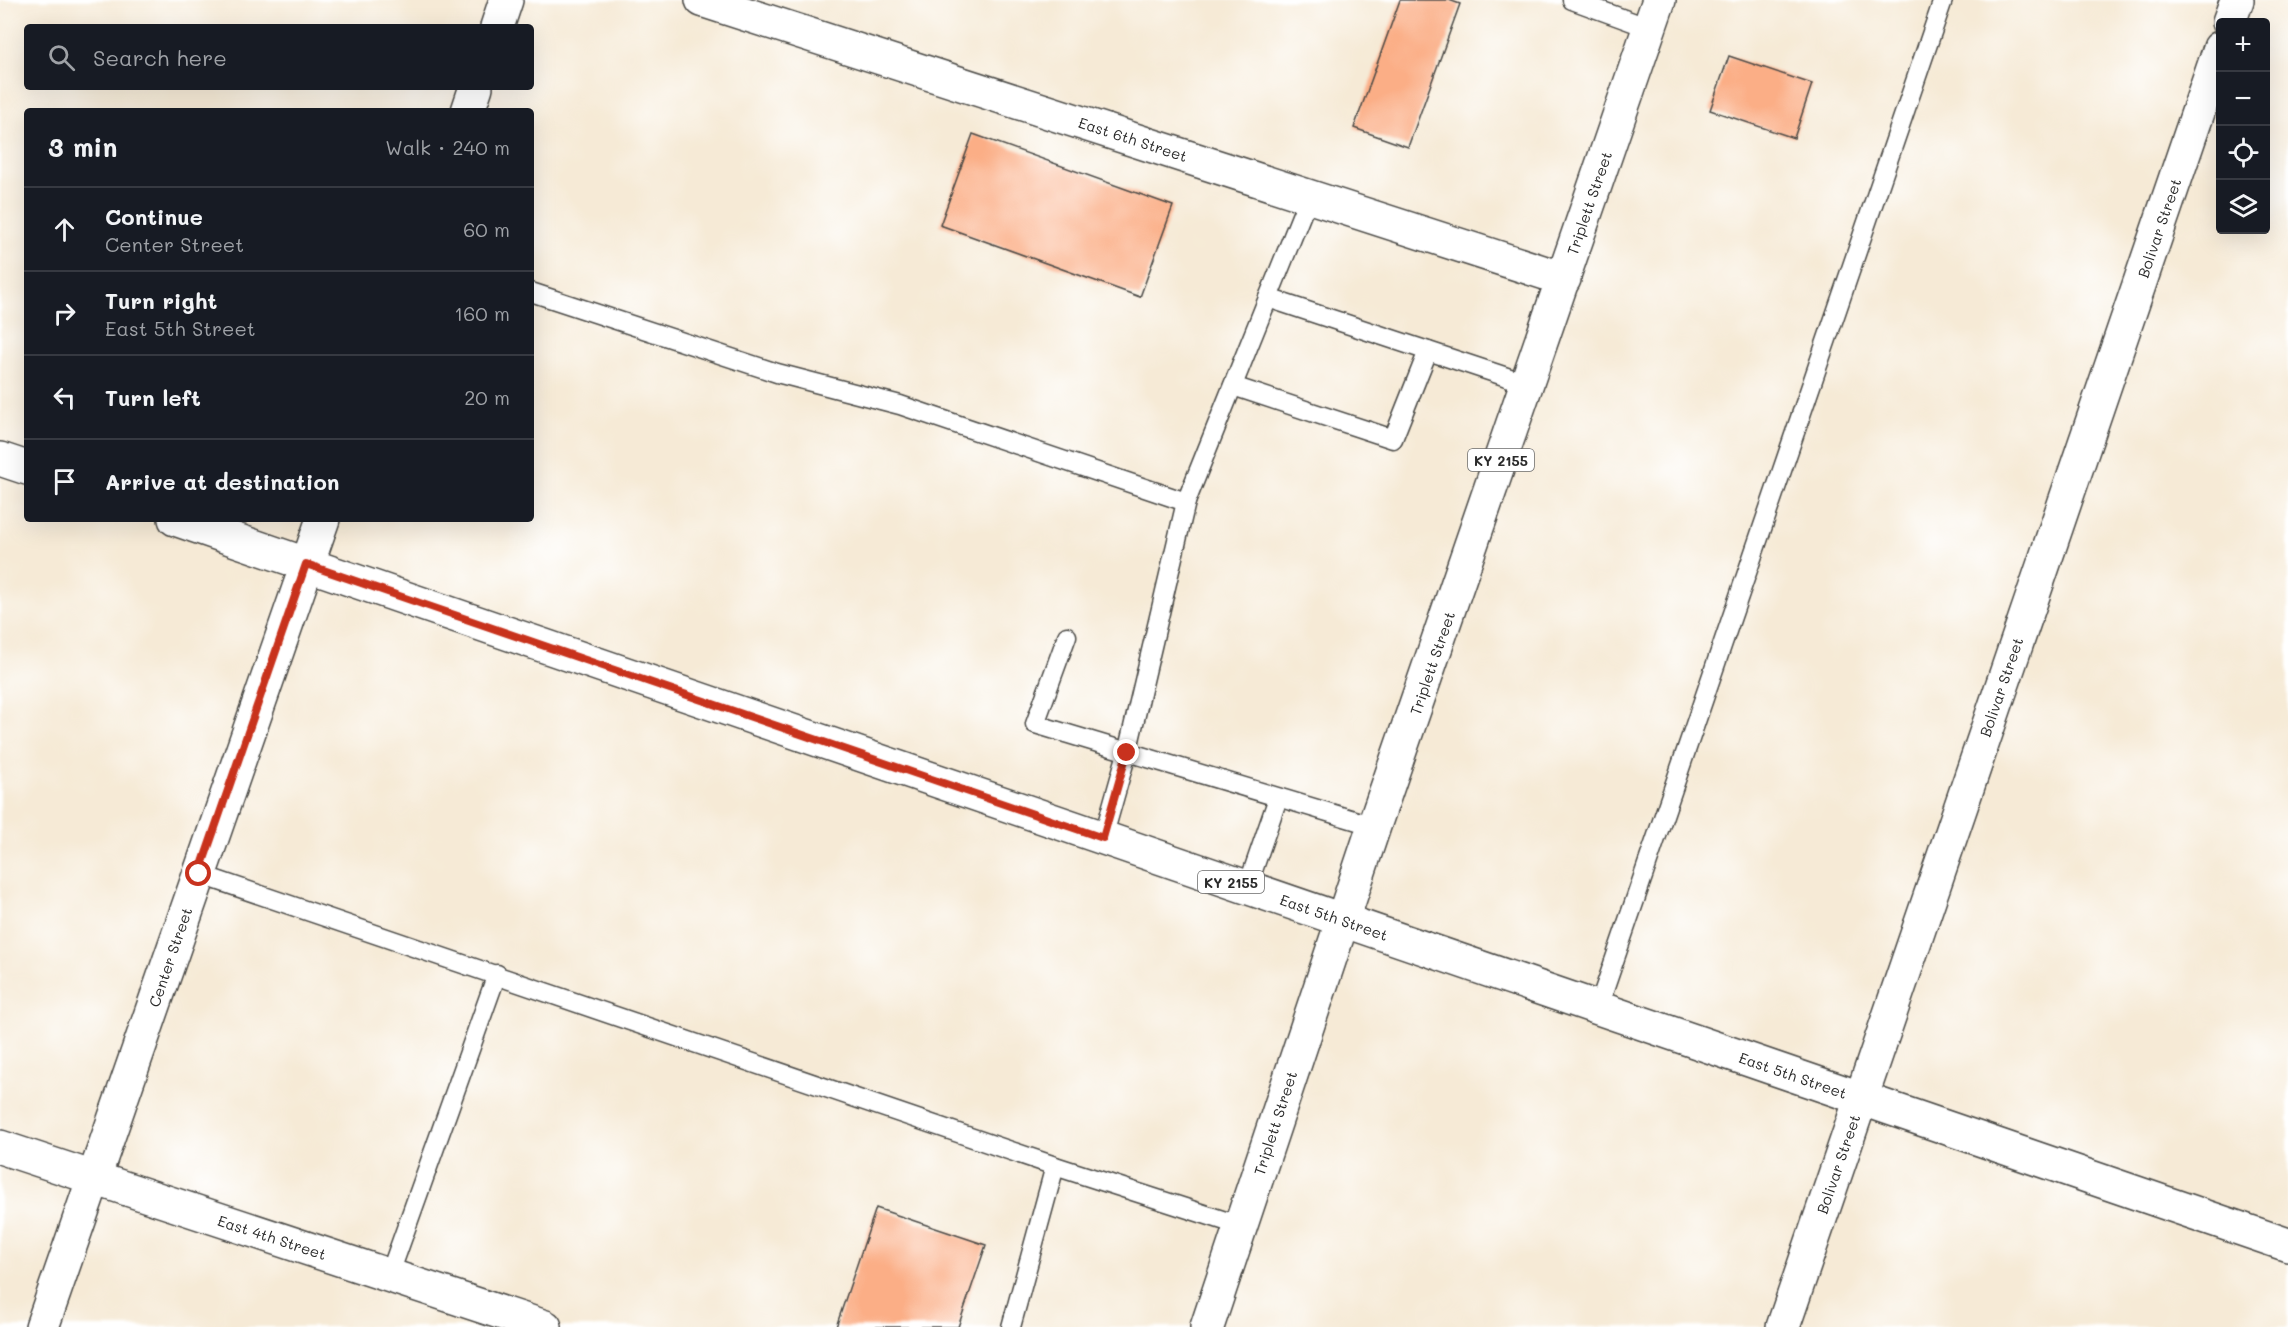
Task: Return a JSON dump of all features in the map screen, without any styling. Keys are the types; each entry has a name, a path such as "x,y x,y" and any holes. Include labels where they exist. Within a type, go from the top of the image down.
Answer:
{"main road":[{"path":"498,24 506,0"},
{"name":"East 6th Street","path":"702,0 1564,279"},
{"path":"2230,18 2237,0"},
{"name":"Triplett Street","path":"1207,1327 1374,826 1654,14"},
{"name":"Bolivar Street","path":"1783,1327 2216,60"},
{"path":"469,108 475,90"},
{"path":"0,459 24,467"},
{"name":"East 5th Street","path":"184,522 2288,1245"},
{"name":"Center Street","path":"42,1327 322,522"},
{"name":"East 4th Street","path":"0,1147 545,1327"}],"lane":[{"path":"1572,0 1654,14"},
{"path":"1598,1008 1943,0"},
{"path":"1103,838 1127,753 1186,502 1309,196"},
{"path":"534,293 777,373 900,405 1186,502"},
{"path":"1268,298 1527,384"},
{"path":"1233,386 1393,439 1428,351"},
{"path":"1067,636 1035,724 1374,826"},
{"path":"1247,888 1278,798"},
{"path":"199,874 1055,1167 1241,1227"},
{"path":"389,1276 497,975"},
{"path":"1011,1327 1055,1167"}],"building":[{"path":"1400,0 1449,0 1460,4 1408,147 1354,128"},
{"path":"1729,56 1812,84 1794,138 1710,110"},
{"path":"973,134 1173,206 1140,297 940,225"},
{"path":"876,1208 986,1245 958,1327 836,1327"}],"route":[{"path":"199,874 306,564 1103,838 1127,753"}]}
